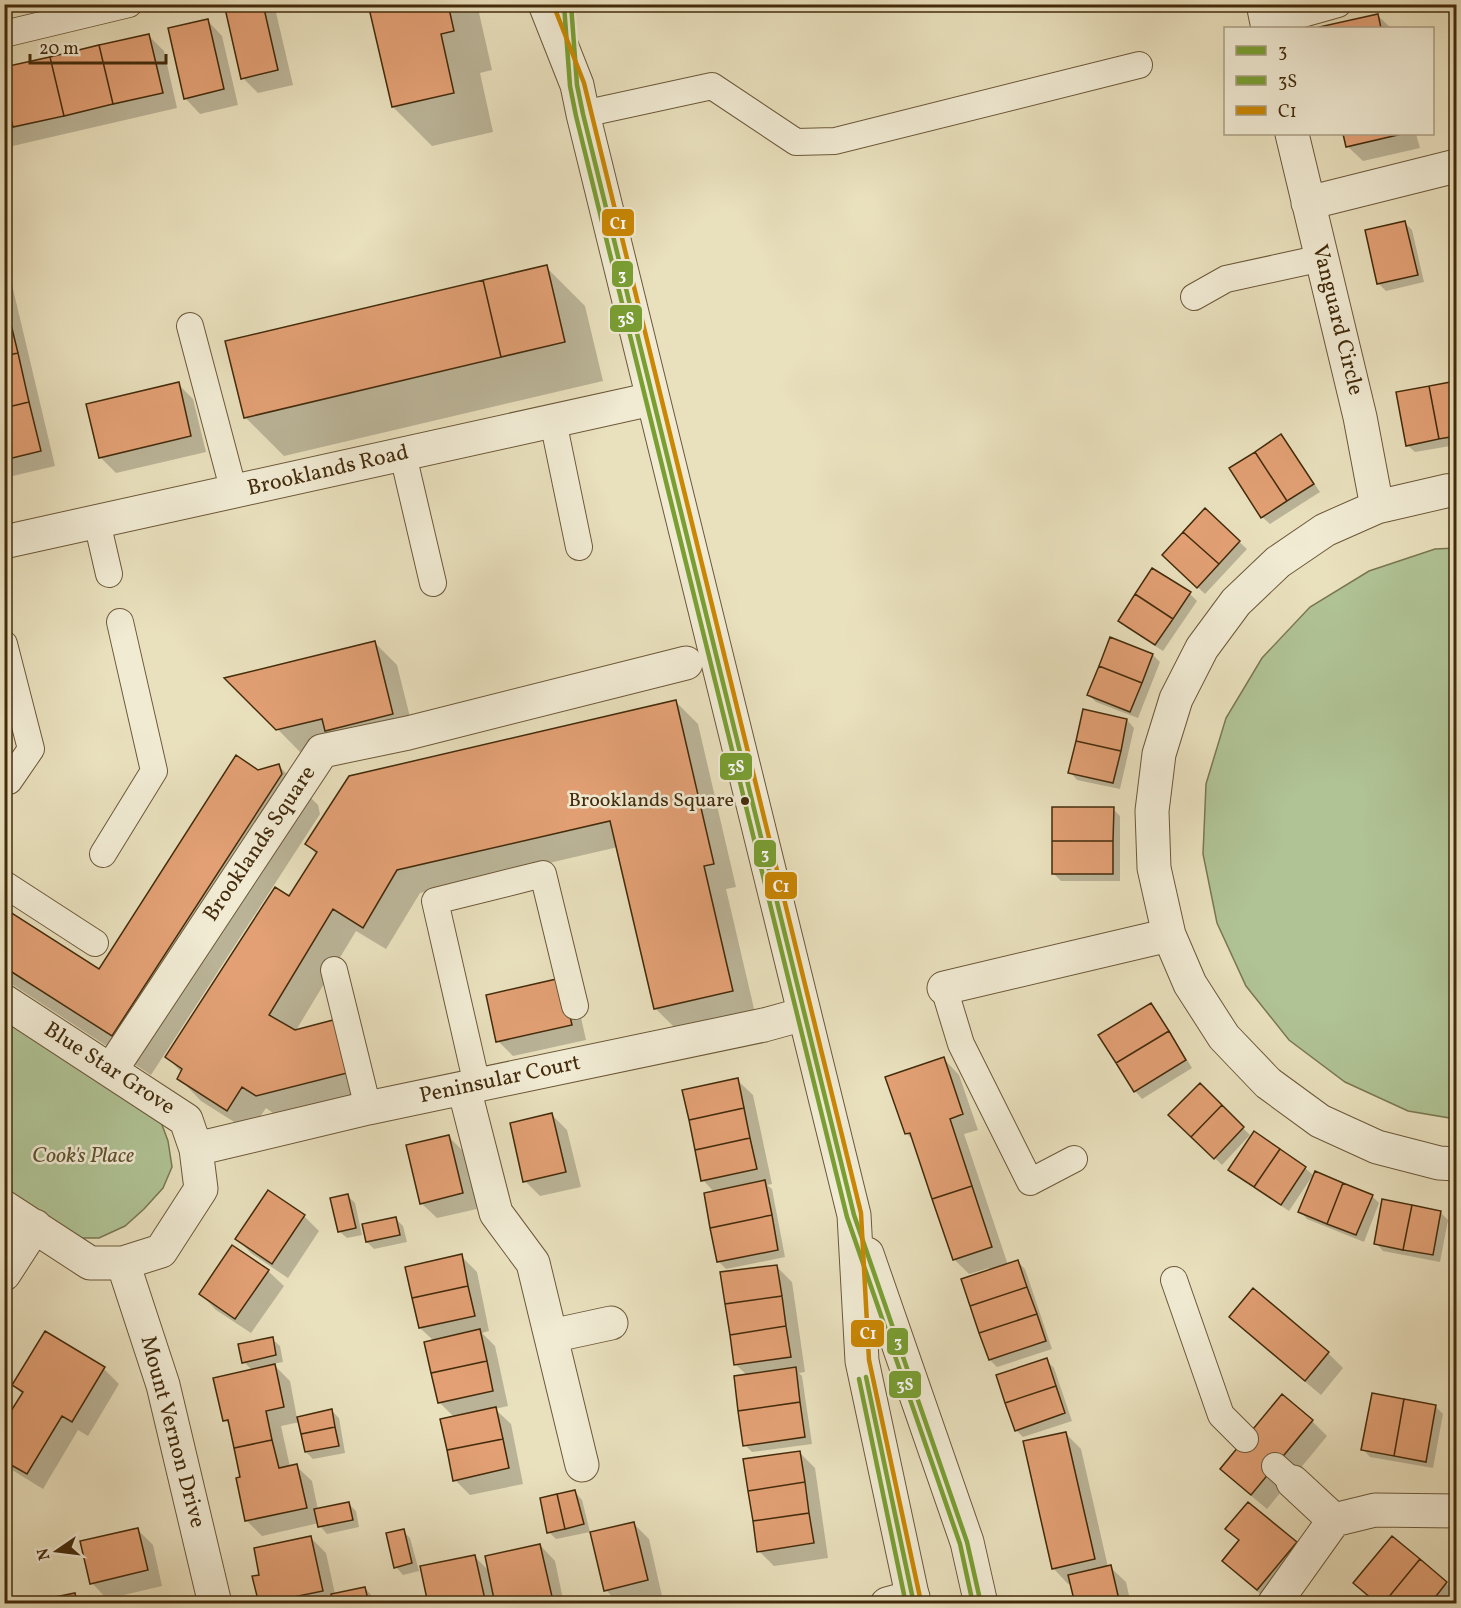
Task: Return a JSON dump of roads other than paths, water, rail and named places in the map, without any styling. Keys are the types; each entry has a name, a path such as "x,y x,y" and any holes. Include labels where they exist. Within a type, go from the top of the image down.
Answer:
{"street":[{"path":"545,4 580,99 854,1215 967,1542 981,1604"},
{"path":"571,4 580,99"},
{"name":"Vanguard Circle","path":"1292,135 1360,417 1377,507"},
{"path":"1308,203 1456,166"},
{"name":"Brooklands Road","path":"4,542 652,399"},
{"path":"1456,490 1377,507 1325,530 1278,562 1236,602 1202,648 1176,699 1159,754 1152,811 1154,868 1169,935 1190,984 1224,1037 1268,1083 1320,1120 1377,1147 1439,1163 1456,1164"},
{"name":"Brooklands Square","path":"111,1070 322,751 408,733 686,663"},
{"path":"944,988 1169,935"},
{"name":"Blue Star Grove","path":"4,1001 186,1120 196,1149 201,1189 161,1251 123,1263 90,1263 4,1207"},
{"name":"Peninsular Court","path":"196,1149 368,1108 804,1014"},
{"path":"470,1086 496,1213 533,1263 582,1465"},
{"path":"854,1215 862,1361 905,1601"},
{"path":"4,1274 35,1226"},
{"name":"Mount Vernon Drive","path":"123,1263 163,1385 215,1604"},
{"path":"551,1336 611,1323"},
{"path":"1284,1474 1334,1520"},
{"path":"1274,1604 1334,1520 1375,1510 1456,1511"}],"lane":[{"path":"4,34 129,4"},
{"path":"1266,19 1338,4"},
{"path":"580,99 712,86 796,142 835,141 1139,65"},
{"path":"1194,297 1226,279 1322,258"},
{"path":"190,326 234,492"},
{"path":"553,421 579,547"},
{"path":"403,454 433,583"},
{"path":"98,522 109,574"},
{"path":"103,854 153,771 120,622"},
{"path":"4,644 31,749 9,781"},
{"path":"470,1086 435,901 543,874 575,1006"},
{"path":"4,884 95,943"},
{"path":"334,970 368,1108"},
{"path":"944,988 961,1044 1030,1182 1074,1159"},
{"path":"1174,1280 1221,1415 1245,1439"}],"place":[{"name":"Brooklands Square","path":"745,801"}],"park label":[{"name":"Cook's Place","path":"83,1156"}]}
